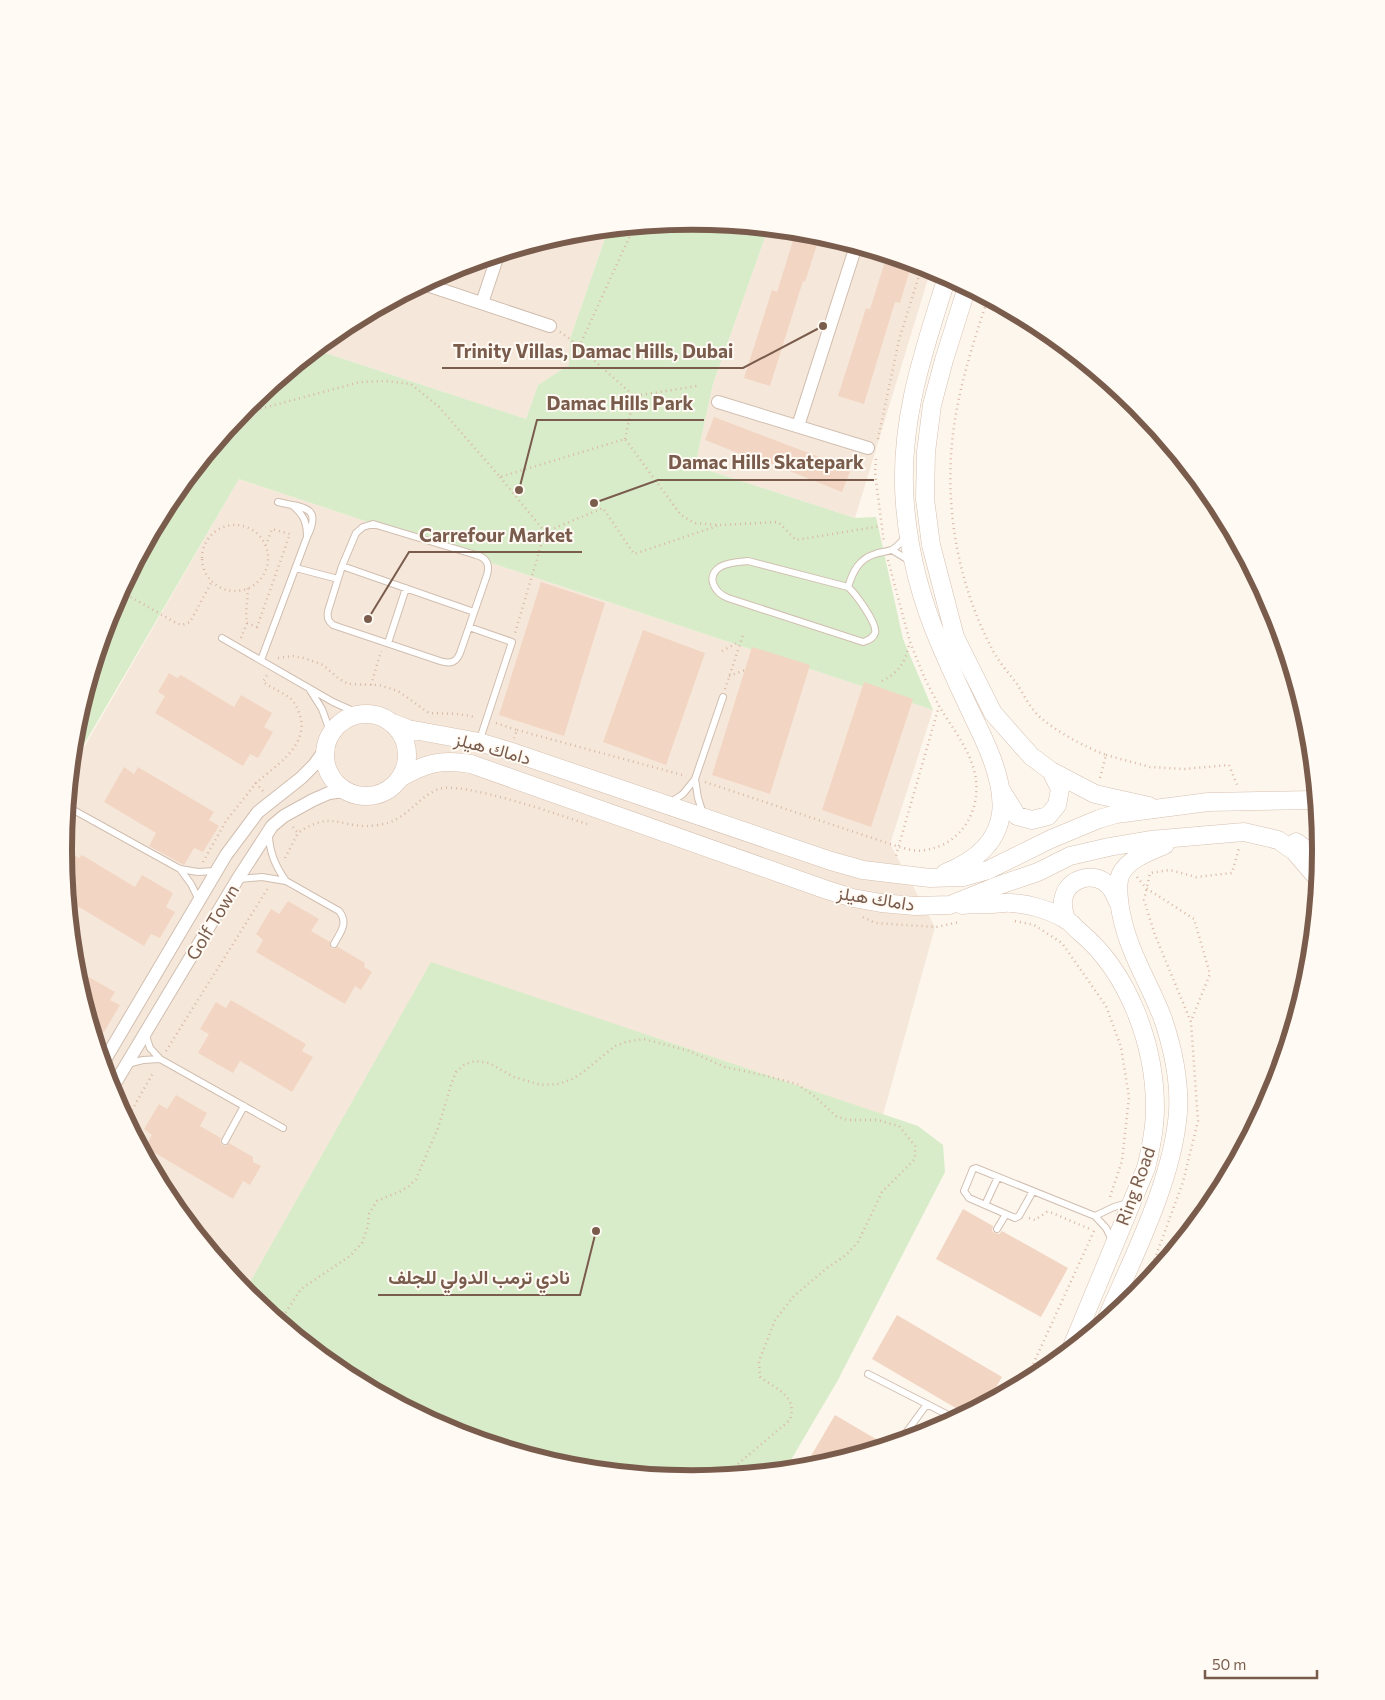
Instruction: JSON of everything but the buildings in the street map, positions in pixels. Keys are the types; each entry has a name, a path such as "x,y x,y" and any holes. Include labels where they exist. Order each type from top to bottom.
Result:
{"street":[{"path":"798,426 854,251"},
{"path":"482,303 496,262"},
{"path":"930,878 974,859 988,845 998,829 1002,803 997,769 940,643 923,599 908,533 905,505 904,457 909,409 920,363 945,284"},
{"path":"433,287 550,326"},
{"path":"964,293 932,405 926,452 925,489 931,545 955,637 993,714 1031,756 1050,771 1095,794 1160,809"},
{"path":"718,402 874,448"},
{"path":"360,714 371,714 390,722 401,734 406,748 406,764 400,778 385,792 375,795 365,796 345,791 329,773 325,762 328,742 343,721 360,714"},
{"name":"داماك هيلز","path":"390,722 408,729 479,742 510,751 831,861 863,870 930,878 963,877 988,870 1050,839 1116,814 1208,802 1310,800"},
{"name":"Golf Town","path":"108,1055 199,900 248,823 271,800 301,778 314,765 328,742"},
{"name":"داماك هيلز","path":"400,778 416,768 434,762 452,761 471,764 827,890 853,898 916,906 950,905 1038,872 1070,856 1125,844 1190,836 1251,833 1278,840 1294,851 1311,872"},
{"path":"1001,790 1017,816 1032,820 1048,816 1057,805 1060,790 1050,771"},
{"name":"Golf Town","path":"117,1080 237,880 269,831 284,816 300,807 328,793 345,791"},
{"path":"1261,802 1285,808 1311,810"},
{"path":"1251,833 1280,834 1290,838 1312,853"},
{"path":"1126,866 1144,853 1190,836"},
{"name":"Ring Road","path":"1112,1306 1152,1212 1165,1174 1174,1143 1178,1111 1177,1080 1172,1048 1162,1018 1131,950 1125,932 1117,891 1119,877 1126,866"},
{"path":"1066,920 1062,903 1064,895 1074,882 1082,878 1090,877 1106,883 1120,905"},
{"name":"Ring Road","path":"950,905 1010,902 1037,908 1066,920 1092,942 1111,966 1126,990 1139,1020 1147,1048 1154,1086 1153,1138 1146,1168 1133,1202 1114,1243 1076,1337"}],"lane":[{"path":"261,660 314,523 310,511 305,508 278,502"},
{"path":"373,524 483,557 489,568 458,658 453,662 447,663 328,622 328,611 342,566 356,533 363,526 373,524"},
{"path":"848,587 852,572 858,564 866,558 889,551 908,533"},
{"path":"889,551 904,556 914,564"},
{"path":"748,561 848,587 875,626 876,633 871,640 863,642 721,595 713,584 712,577 720,567 733,562 748,561"},
{"path":"342,566 474,612"},
{"path":"296,568 338,579"},
{"path":"386,643 406,588"},
{"path":"469,627 512,642 479,742"},
{"path":"222,638 333,702 360,714"},
{"path":"308,687 322,709 328,742"},
{"path":"667,805 683,794 696,779 723,697"},
{"path":"696,779 698,798 705,818"},
{"path":"74,810 180,869 198,872 217,871"},
{"path":"269,831 272,858 278,871 286,881"},
{"path":"180,869 191,884 199,900"},
{"path":"237,880 274,878 286,881 339,911 344,918 344,927 334,944"},
{"path":"145,1033 150,1048 160,1059 283,1128"},
{"path":"127,1064 143,1060 160,1059"},
{"path":"225,1141 244,1106"},
{"path":"1033,1192 1020,1214 1015,1218 969,1198 964,1191 973,1169 976,1168 1095,1216 1106,1228 1114,1243"},
{"path":"985,1204 998,1177"},
{"path":"1095,1216 1133,1202"},
{"path":"997,1229 1006,1214"},
{"path":"868,1374 948,1415"},
{"path":"907,1431 927,1404"}],"path":[{"path":"579,347 631,233"},
{"path":"271,800 256,782 293,750 298,742 302,724 291,699 263,682 277,658 293,656 323,665 348,684 379,685 398,691 428,712 458,714 487,719 517,730 696,779 898,847 915,851 925,850 944,844 962,830 973,811 977,788 974,768 939,706 910,642 889,551 881,526 875,473 874,448 899,340 920,273"},
{"path":"986,304 969,355 954,426 950,483 951,516 965,579 975,610 991,648 1040,717 1084,746 1106,755 1150,767 1184,769 1229,765 1243,802"},
{"path":"550,326 570,339 634,396"},
{"path":"256,410 360,382 386,381 410,384 439,407 545,532"},
{"path":"634,396 696,386"},
{"path":"634,396 625,439 681,515 694,523 720,525 778,522 796,540 881,526"},
{"path":"500,477 625,439"},
{"path":"545,532 603,508 634,554 720,525"},
{"path":"247,623 257,627 290,534 272,529 266,546 268,563 261,579 248,588 233,591 212,582 203,567 202,550 206,542 217,530 233,525 241,525 256,533 266,546"},
{"path":"512,642 545,532"},
{"path":"128,595 176,623 186,624 190,622 212,582"},
{"path":"237,646 247,623 248,588"},
{"path":"723,697 743,636"},
{"path":"722,651 740,641"},
{"path":"882,681 896,673 901,667 906,659 910,642"},
{"path":"371,686 386,643"},
{"path":"729,676 745,670"},
{"path":"891,872 939,706"},
{"path":"510,751 517,730"},
{"path":"1095,794 1106,755"},
{"path":"278,871 298,833 307,826 322,821 360,826 382,825 401,817 434,791 443,788 494,796 588,824"},
{"path":"284,816 298,833"},
{"path":"1126,866 1146,888 1194,919 1210,974 1191,1022 1155,935 1144,900 1146,888 1150,873 1170,870 1196,877 1232,873 1251,833"},
{"path":"131,1112 160,1059 274,878"},
{"path":"860,917 875,923 936,927 963,921"},
{"path":"1008,919 1034,925 1062,943 1106,1006 1121,1047 1129,1097 1122,1161"},
{"path":"284,1316 301,1289 350,1256 362,1243 368,1226 369,1214 377,1201 401,1192 416,1179 438,1128 456,1072 465,1064 475,1061 489,1063 514,1077 541,1085 559,1084 582,1073 615,1046 644,1039 689,1051 725,1067 797,1084 814,1096 836,1116 847,1120 888,1122 899,1126 915,1146 915,1159 882,1192 858,1242 846,1255 827,1268 794,1296 775,1320 759,1361 760,1377 786,1395 793,1411 790,1420 734,1469"},
{"path":"1020,1214 1035,1220 1050,1212 1094,1231 1031,1370"}],"shaded area":[{"path":"766,234 853,251 929,277 855,518 695,466 713,384"},
{"path":"606,236 570,339 569,365 538,385 526,419 323,352 348,334 383,313 455,277 532,251"},
{"path":"239,479 933,710 890,844 935,927 883,1115 431,963 249,1283 226,1259 201,1227 177,1194 156,1160 136,1124 105,1049 84,971 74,891 72,850 74,809 80,754"}],"green space":[{"path":"692,230 766,234 713,384 695,466 855,518 876,517 903,639 933,710 239,479 81,750 84,729 105,651 136,576 177,506 201,473 226,441 284,384 323,352 526,419 538,385 569,365 570,339 606,236 652,231"},
{"path":"431,962 918,1126 943,1145 945,1172 838,1380 790,1462 733,1469 652,1469 572,1458 532,1449 493,1437 455,1423 418,1406 348,1366 284,1316 249,1283"}],"place":[{"name":"Trinity Villas, Damac Hills, Dubai","path":"823,326"},
{"name":"Damac Hills Park","path":"519,490"},
{"name":"Damac Hills Skatepark","path":"594,503"},
{"name":"Carrefour Market","path":"368,619"},
{"name":"نادي ترمب الدولي للجلف","path":"596,1231"}]}
